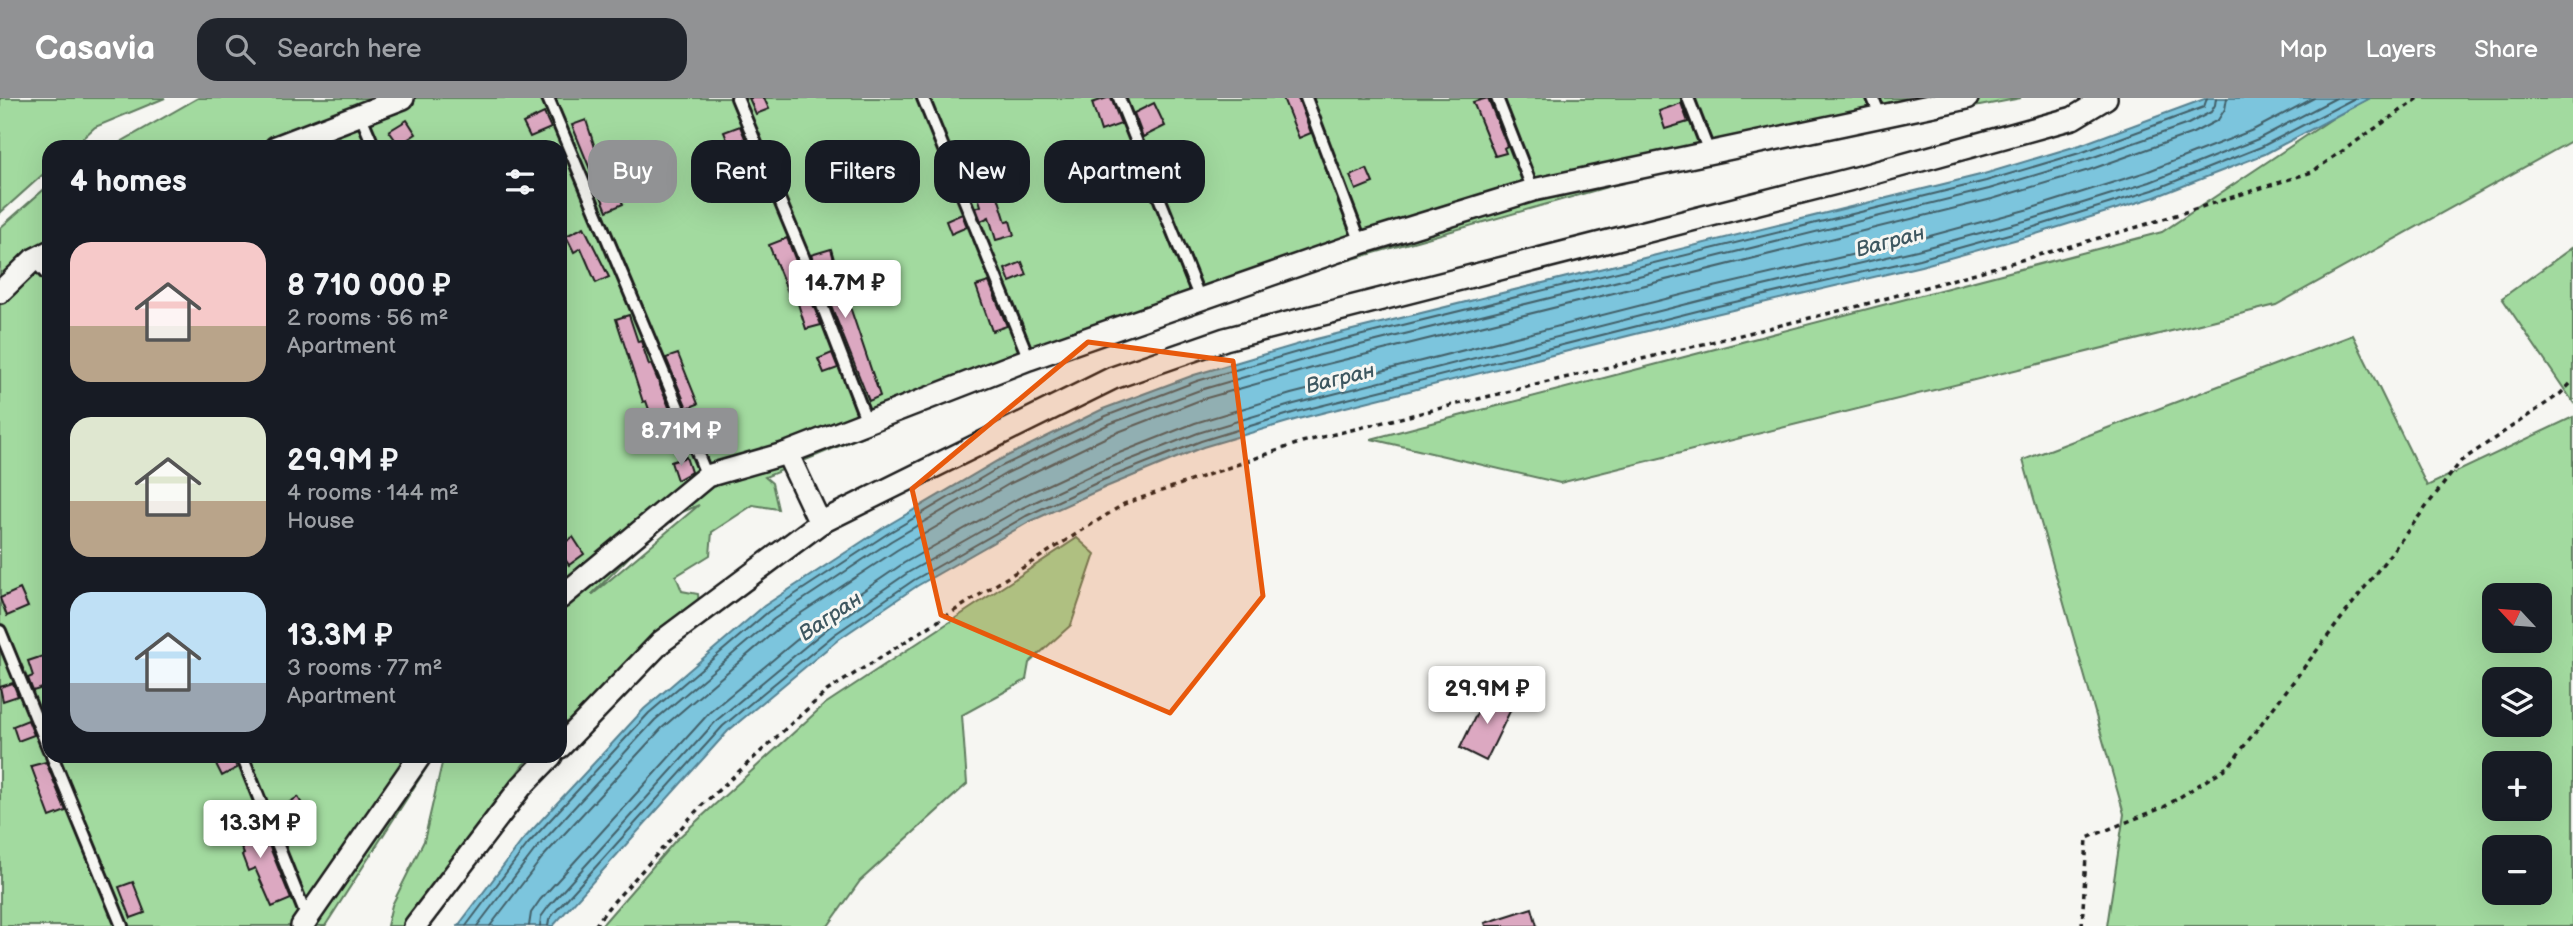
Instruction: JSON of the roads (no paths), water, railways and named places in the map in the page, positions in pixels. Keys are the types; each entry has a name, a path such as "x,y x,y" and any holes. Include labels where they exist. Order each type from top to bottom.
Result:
{"street":[{"path":"294,140 403,98"},
{"path":"567,590 707,476 787,453 1029,359 1361,243 1533,190 1709,152 1876,107 1968,98"},
{"path":"567,740 661,642 820,523 1113,378 1225,339 1856,178 2073,118 2106,98"},
{"path":"0,292 41,256"},
{"path":"787,453 820,523"},
{"path":"304,922 415,763"},
{"path":"415,926 521,788 544,763"}],"lane":[{"path":"548,98 566,140"},
{"path":"737,98 803,256 867,422"},
{"path":"923,98 1029,359"},
{"path":"1119,98 1200,299"},
{"path":"1307,98 1361,243"},
{"path":"1497,98 1533,190"},
{"path":"1688,98 1709,152"},
{"path":"360,114 371,140"},
{"path":"567,143 707,476"},
{"path":"0,631 42,733"},
{"path":"55,763 122,926"},
{"path":"245,763 304,922"}],"water":[{"name":"Вагран","path":"2207,98 2370,98 2265,154 2155,197 2036,234 1921,266 1707,316 1298,419 1203,447 1106,487 1029,522 917,586 839,639 728,731 553,926 458,926 522,841 644,709 764,606 883,528 997,461 1103,409 1194,375 1316,339 1984,174 2080,145"}]}
